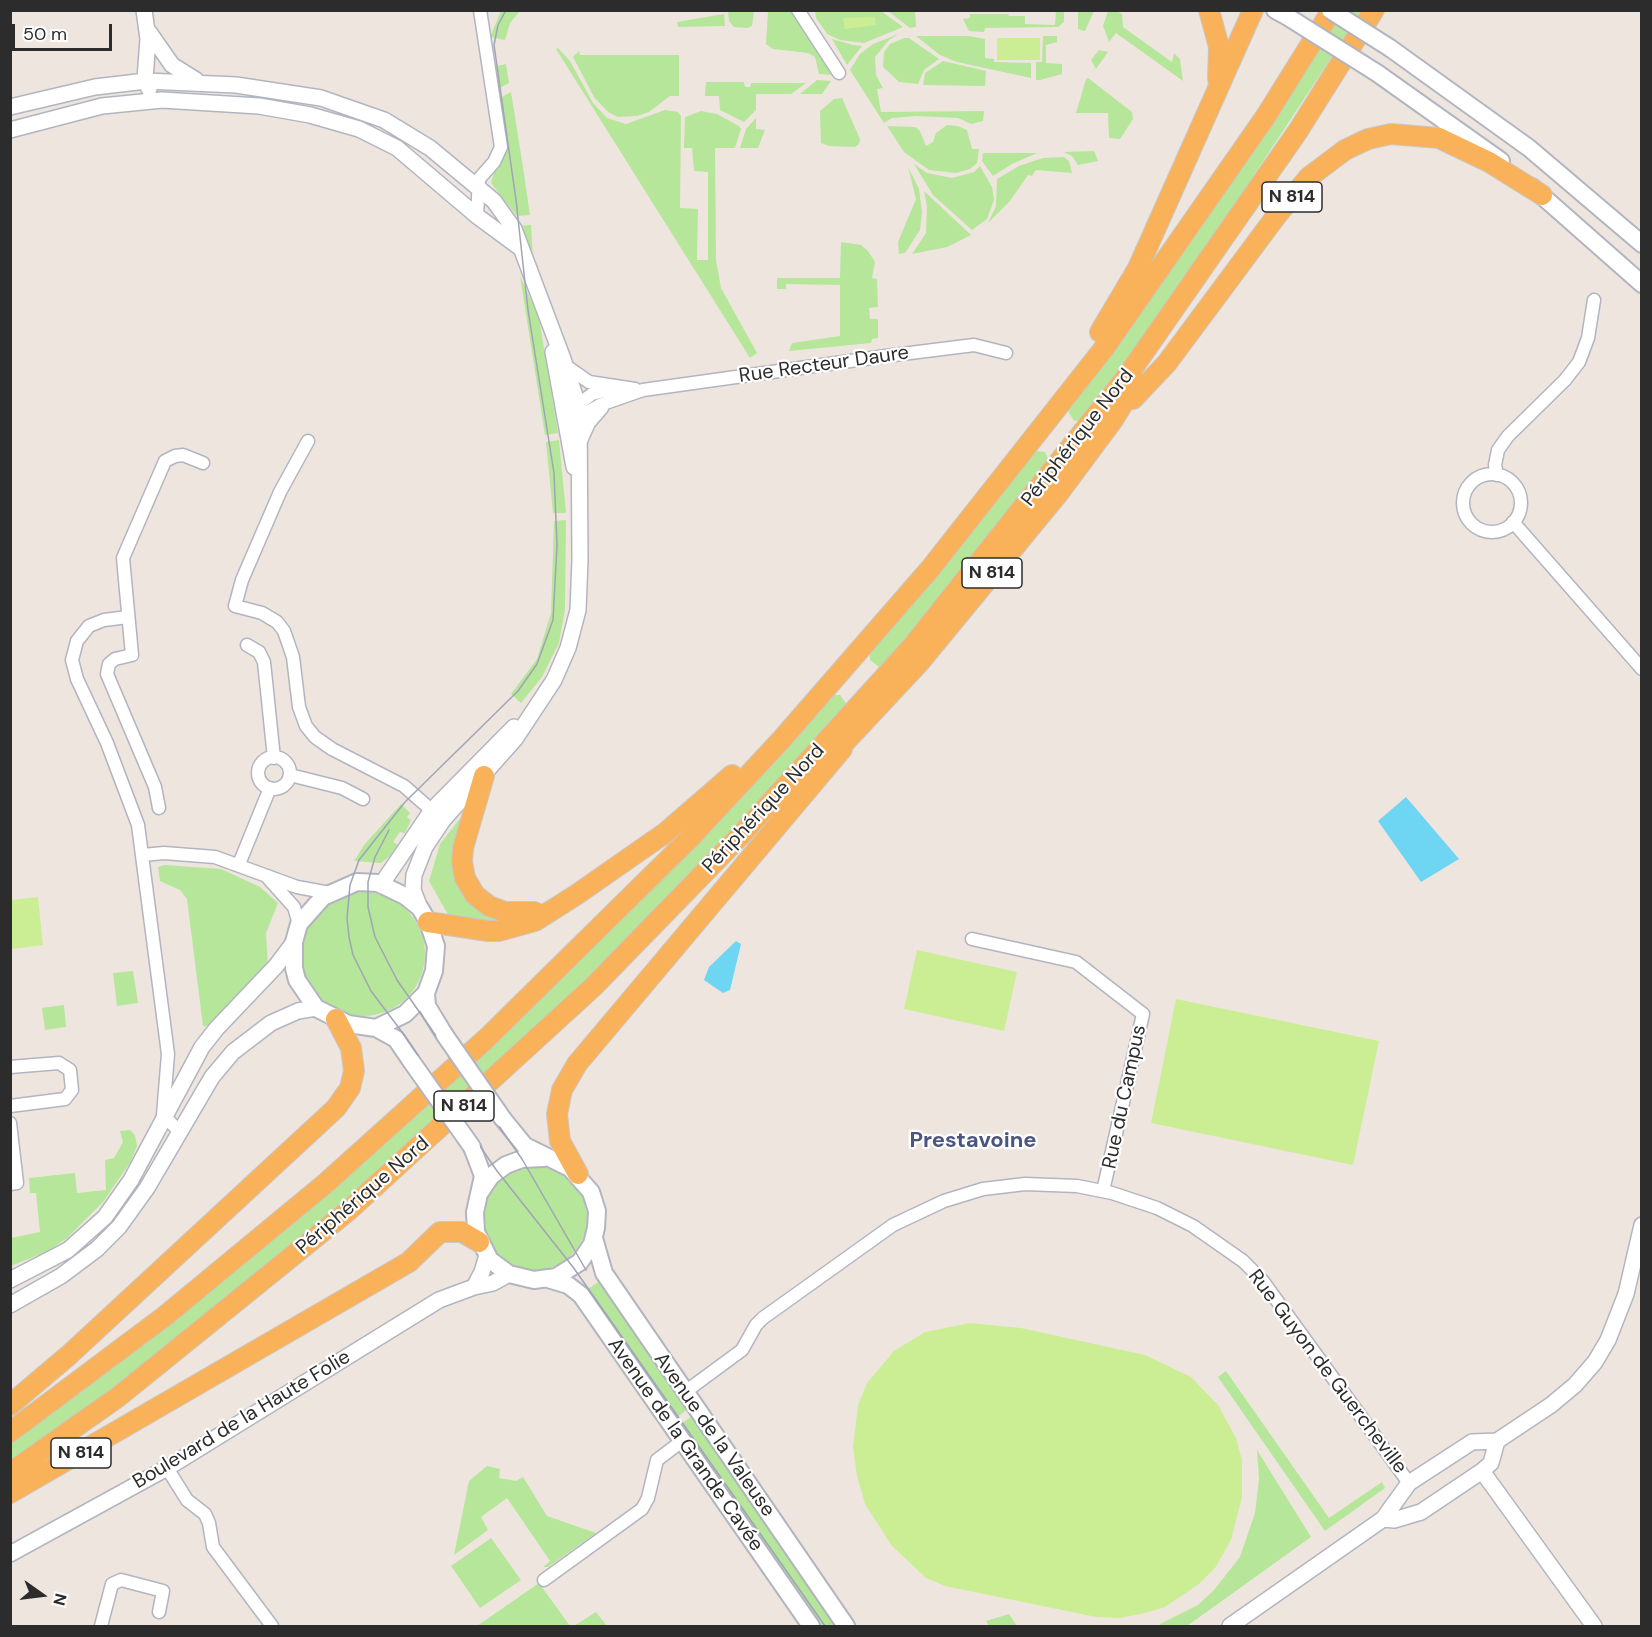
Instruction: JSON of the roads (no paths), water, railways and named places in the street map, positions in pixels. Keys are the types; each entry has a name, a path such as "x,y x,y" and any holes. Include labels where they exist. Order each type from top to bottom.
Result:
{"highway":[{"name":"N 814","path":"1209,10 1219,46 1216,93"},
{"name":"N 814","path":"1077,383 1082,358 1110,317 1138,268 1253,10"},
{"name":"Périphérique Nord","path":"10,1432 120,1351 237,1258 403,1115 572,957 690,838 765,757 930,569 1077,383 1156,275 1253,135 1331,10"},
{"name":"Périphérique Nord","path":"10,1473 118,1397 266,1280 430,1138 593,987 741,835 912,648 1128,375 1298,131 1374,10"},
{"name":"N 814","path":"1113,420 1167,363 1277,214 1309,177 1345,150 1368,139 1390,134 1414,134 1439,138 1489,162 1542,195"},
{"name":"N 814","path":"578,1174 560,1141 557,1114 562,1090 577,1064 866,721 941,636 1058,494 1113,420 1232,227"},
{"name":"N 814","path":"593,987 618,978 866,721"},
{"name":"N 814","path":"424,915 471,931 499,931 528,924 684,819 741,766 765,757"},
{"path":"484,776 463,848 462,862 465,878 481,900 496,909 516,913 534,912 543,916"},
{"path":"10,1405 69,1354 336,1108 350,1088 354,1071 350,1045 336,1019"},
{"name":"N 814","path":"10,1493 409,1262 440,1232 462,1232 483,1249"}],"main road":[{"path":"1331,10 1390,48 1529,148 1641,244"},
{"path":"1282,14 1377,73 1508,166 1641,284"},
{"path":"357,882 381,885 405,896 424,915 434,938 436,959 426,993 428,1006 444,1034 503,1119 525,1146 545,1158 563,1163 578,1174 588,1187 595,1203 597,1219 594,1238 580,1262 562,1274 548,1279 528,1280 509,1274 483,1249 474,1219 481,1191 482,1168 472,1147 396,1039 376,1028 348,1024 316,1008 297,980 294,968 294,942 299,924 309,911 330,893 357,882"},
{"path":"376,1028 405,1014 426,993"},
{"path":"481,1191 491,1176 506,1165 522,1159 545,1158"},
{"name":"Avenue de la Valeuse","path":"594,1238 604,1273 846,1626"},
{"name":"Avenue de la Grande Cavée","path":"548,1279 568,1285 581,1295 811,1626"}],"street":[{"path":"144,10 146,81 152,93 164,100"},
{"path":"477,216 479,198 477,185 482,175 494,162 501,147 480,10"},
{"path":"798,10 839,73"},
{"path":"146,27 162,54 172,65 189,77 208,83"},
{"path":"126,82 141,75 146,62"},
{"path":"164,100 174,92 176,82 172,65"},
{"path":"10,107 126,82 146,81 208,83 282,90 321,98 367,113 401,129 430,148 477,185 514,229 548,323 581,442 580,582 575,626 562,664 515,739 484,776 438,815 418,862 413,890 424,915"},
{"path":"10,130 102,106 164,100 259,106 310,115 359,129 410,157 477,216 519,247"},
{"path":"1497,475 1495,465 1498,450 1508,436 1565,380 1579,362 1588,338 1594,300"},
{"name":"Rue Recteur Daure","path":"560,364 589,382 642,390 974,345 1006,353"},
{"path":"560,364 573,412 579,490"},
{"name":"Rue Recteur Daure","path":"573,412 597,392 619,388"},
{"name":"Rue Recteur Daure","path":"573,412 586,413 642,390"},
{"name":"Rue Recteur Daure","path":"581,442 589,423 610,402"},
{"path":"308,441 280,492 242,580 235,606 262,613 284,631 292,648 301,715 306,726 322,743 404,786 438,815"},
{"path":"159,808 155,787 107,674 109,664 115,659 132,655 123,558 165,461 183,455 203,463"},
{"path":"1488,474 1497,475 1506,477 1518,490 1521,507 1514,522 1496,532 1486,531 1477,527 1465,512 1463,502 1471,484 1488,474"},
{"path":"1514,522 1641,669"},
{"path":"128,617 104,620 89,626 77,641 73,653 77,679 128,794 138,825 168,1054 164,1118"},
{"path":"247,645 259,652 264,662 274,758"},
{"path":"381,885 438,815 534,709"},
{"path":"274,758 284,761 290,775 285,784 270,788 262,783 259,774 265,761 274,758"},
{"path":"290,775 342,788 363,799"},
{"path":"239,864 270,788"},
{"path":"143,855 204,855 239,864 307,890 330,893"},
{"path":"265,875 294,907 299,924"},
{"name":"Rue du Campus","path":"972,939 1076,963 1143,1014 1103,1191"},
{"path":"10,1280 56,1259 96,1228 130,1180 202,1047 276,966 294,942"},
{"path":"10,1305 60,1276 108,1239 139,1200 212,1077 233,1052 271,1023 298,1011 316,1008"},
{"path":"10,1067 59,1063 70,1070 72,1090 64,1099 10,1106"},
{"path":"164,1118 180,1132"},
{"path":"10,1123 12,1162 17,1183 10,1184"},
{"name":"Rue Guyon de Guercheville","path":"685,1392 742,1350 756,1325 769,1313 893,1225 917,1213 963,1194 1002,1186 1058,1185 1103,1191 1135,1199 1193,1226 1243,1261 1262,1280 1404,1488"},
{"path":"1383,1519 1394,1520 1421,1512 1487,1467 1497,1442 1551,1405 1575,1385 1595,1362 1612,1330 1626,1294 1641,1225"},
{"path":"474,1287 482,1272 483,1249"},
{"name":"Boulevard de la Haute Folie","path":"10,1554 167,1468 439,1300 474,1287 493,1283 509,1274"},
{"path":"544,1580 642,1509 648,1498 657,1460 682,1441"},
{"path":"1472,1442 1487,1445 1487,1467 1594,1626"},
{"path":"1230,1626 1383,1519 1404,1488 1472,1442 1497,1442"},
{"path":"167,1468 187,1500 205,1514 213,1547 272,1626"},
{"path":"1404,1488 1404,1506 1410,1511 1421,1512"},
{"path":"101,1626 112,1584 121,1580 163,1591 159,1612"}],"water":[{"path":"1406,797 1459,859 1421,882 1378,821"},
{"path":"736,941 741,944 730,990 723,993 704,980 709,967"}],"tram line":[{"path":"506,10 498,25 494,45 516,200 528,310 554,473 557,545 553,620 537,664 518,691 405,802 359,860 350,885 347,918 349,937 353,955 371,991 402,1032 497,1171 573,1267 825,1626"},
{"path":"389,830 375,857 368,882 368,907 375,937 397,980 522,1159 586,1270"}],"district":[{"name":"Prestavoine","path":"973,1141"}]}
